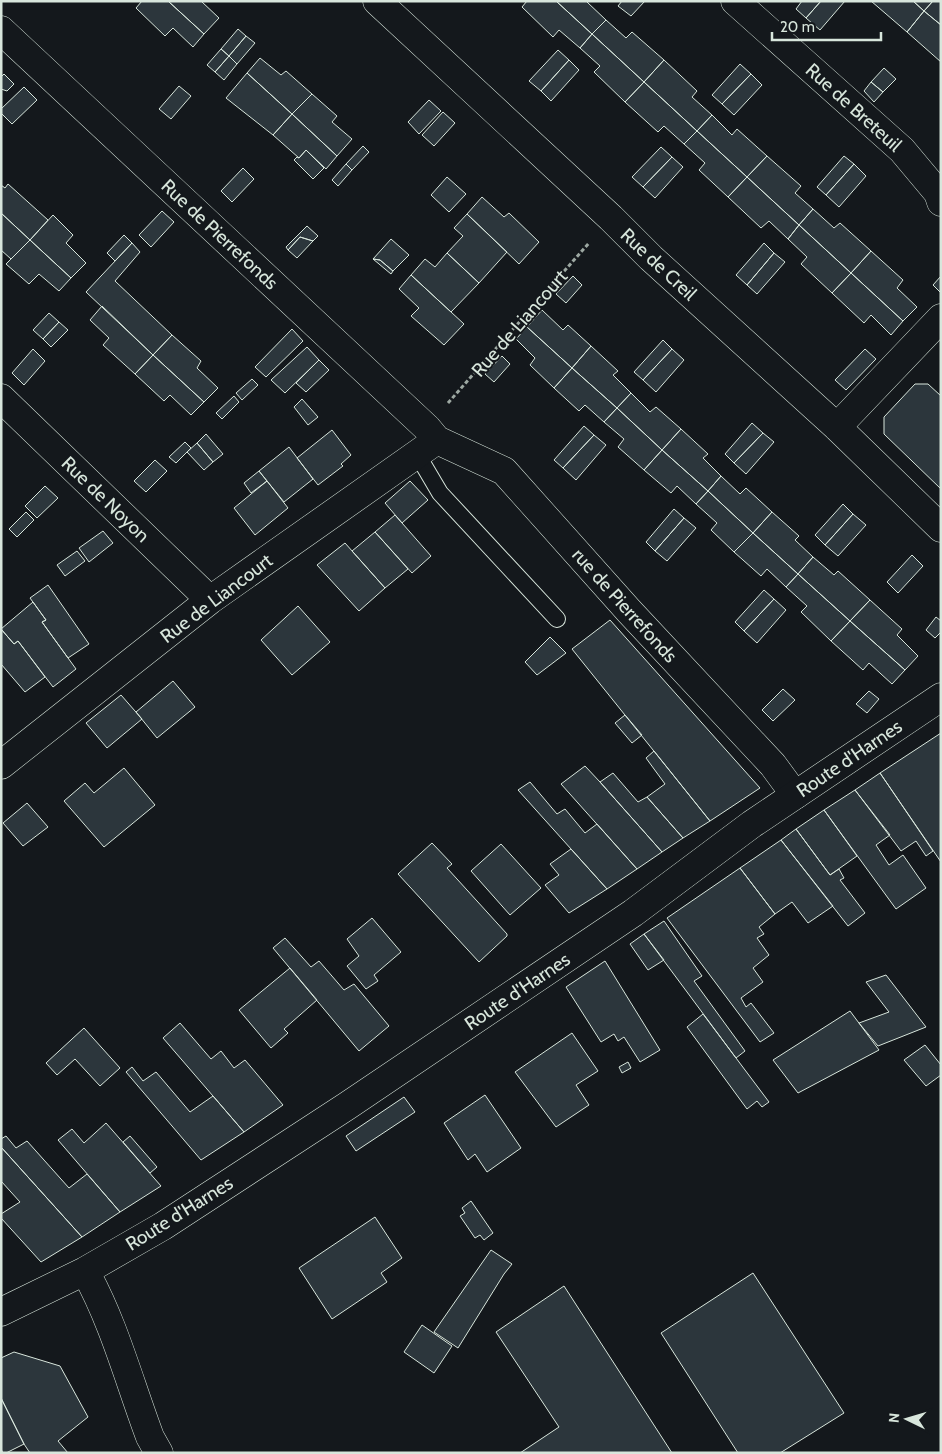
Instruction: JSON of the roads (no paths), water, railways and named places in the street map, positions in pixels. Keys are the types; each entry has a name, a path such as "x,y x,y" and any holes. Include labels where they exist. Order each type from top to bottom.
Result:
{"street":[{"name":"Rue de Breteuil","path":"735,1 902,150 938,193 941,202"},
{"name":"Rue de Creil","path":"386,4 651,258 837,427 941,528"},
{"name":"Rue de Pierrefonds","path":"1,30 427,441"},
{"path":"837,427 941,318"},
{"name":"Rue de Noyon","path":"1,398 210,600"},
{"name":"Rue de Liancourt","path":"1,765 210,600 427,441"},
{"name":"rue de Pierrefonds","path":"427,441 504,471 629,611 773,765 795,795"},
{"name":"Route d'Harnes","path":"1,1312 85,1271 163,1226 347,1106 633,913 699,862 941,697"},
{"path":"85,1271 104,1308 144,1421 159,1453"}],"lane":[{"path":"427,441 440,493 558,619"}]}
